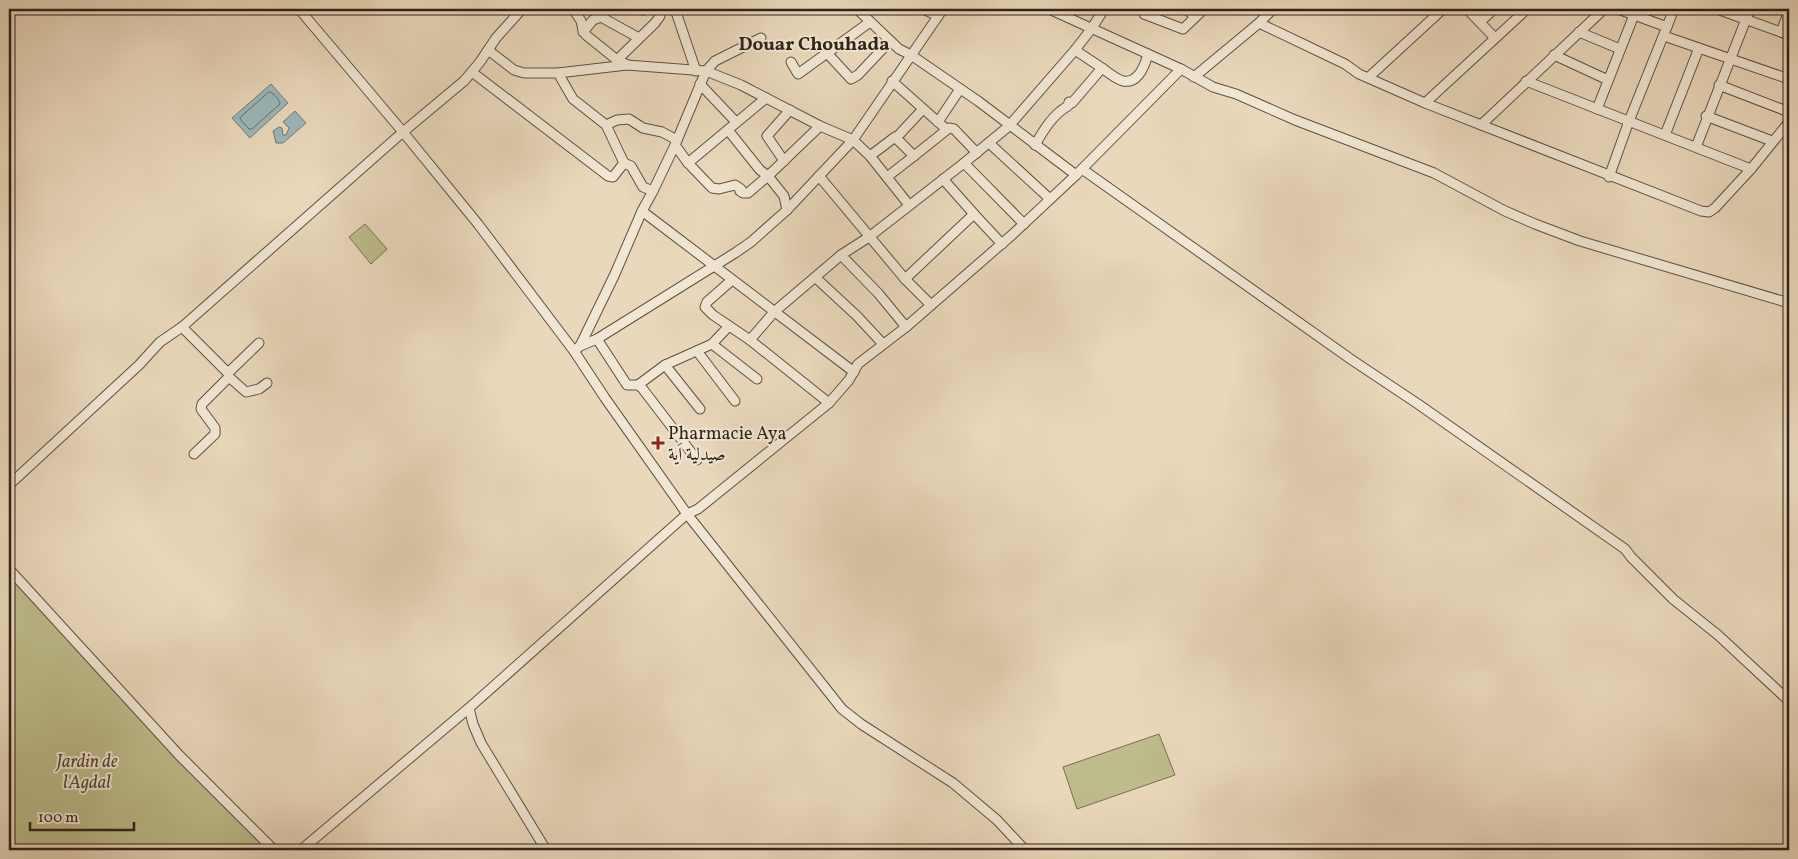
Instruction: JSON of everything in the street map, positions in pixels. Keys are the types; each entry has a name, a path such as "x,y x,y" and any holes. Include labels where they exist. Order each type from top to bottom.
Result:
{"street":[{"path":"299,9 403,132 577,349 605,398 687,514 845,713 953,783 997,820 1024,850"},
{"path":"9,485 139,365 160,342 182,327 403,132 464,81 496,38 522,9"},
{"path":"573,9 581,21 584,32 617,60 627,64"},
{"path":"617,60 658,19 660,9"},
{"path":"675,9 696,70"},
{"path":"577,349 597,339 742,248 787,210 853,140 940,12 923,9"},
{"path":"1049,9 1181,69 1213,87 1236,94 1295,120 1434,173 1505,211 1535,224 1580,241 1789,303"},
{"path":"750,340 774,312 841,255 944,179 1008,126 1075,50 1104,9"},
{"path":"1148,9 1144,14 1183,29 1204,9"},
{"path":"1186,9 1196,17"},
{"path":"1194,77 1273,9"},
{"path":"1369,77 1444,9"},
{"path":"1467,9 1495,38"},
{"path":"1480,22 1494,9"},
{"path":"1425,103 1527,9"},
{"path":"1481,125 1604,9"},
{"path":"1618,9 1634,15 1699,48 1789,79"},
{"path":"1610,177 1629,121 1674,9"},
{"path":"1716,9 1785,34 1789,11"},
{"path":"1696,147 1706,116 1750,9"},
{"path":"860,10 899,49 911,55 960,89 1008,126 1079,172 1418,404 1625,549 1673,599 1718,635 1789,701"},
{"path":"1597,109 1634,15"},
{"path":"584,32 593,20 601,17 639,38"},
{"path":"791,62 798,74 870,22"},
{"path":"1259,23 1425,103 1701,211 1709,212 1715,208 1751,169 1789,122"},
{"path":"1580,32 1620,49"},
{"path":"577,349 614,276 642,211 676,142 706,71 715,61 761,38"},
{"path":"827,53 851,79 858,75 890,41"},
{"path":"1665,135 1699,48"},
{"path":"488,50 519,72 531,74 558,73 627,64 706,71 741,85 820,126 853,140 870,156 909,205"},
{"path":"1075,50 1125,82 1140,74 1148,54"},
{"path":"1554,55 1608,80"},
{"path":"1035,145 1043,131 1060,111 1068,106 1069,102 1072,103 1102,68"},
{"path":"301,850 469,708 687,514 698,508 829,403 854,372 858,364 931,306 1024,224 1079,172 1181,69"},
{"path":"472,72 608,176 613,177 624,163"},
{"path":"558,73 573,99 606,125 624,163 631,166 644,186 653,191"},
{"path":"892,81 946,129"},
{"path":"1526,81 1751,169"},
{"path":"700,84 736,122"},
{"path":"1719,84 1789,112"},
{"path":"938,122 960,89"},
{"path":"688,163 766,98"},
{"path":"870,156 897,137 923,109"},
{"path":"784,161 767,136 790,110"},
{"path":"1706,116 1772,141"},
{"path":"606,125 618,120 629,119 643,128 662,132 676,142 688,163 709,186 715,190 735,185 742,189 740,190 743,193 748,193 768,176 820,126"},
{"path":"887,177 949,128 954,129 977,153"},
{"path":"728,130 784,196 787,210"},
{"path":"897,137 914,156"},
{"path":"988,143 1050,199"},
{"path":"964,163 1024,224"},
{"path":"819,176 904,279 931,306"},
{"path":"944,179 1002,244"},
{"path":"642,211 854,372"},
{"path":"904,279 974,214"},
{"path":"841,255 906,327"},
{"path":"816,278 884,344"},
{"path":"732,280 705,305 706,308 713,315 750,340 829,403"},
{"path":"597,339 627,385 638,385 664,365 712,344 729,326"},
{"path":"182,327 246,392 259,389 267,383"},
{"path":"194,454 215,434 215,428 201,409 202,404 259,343"},
{"path":"712,344 757,379"},
{"path":"697,351 735,401"},
{"path":"664,365 700,409"},
{"path":"638,385 697,460"},
{"path":"9,569 179,754 274,850"},
{"path":"469,708 481,743 546,850"}],"green space":[{"path":"365,224 387,249 371,264 349,237"},
{"name":"Jardin de l'Agdal","path":"9,570 267,850 9,850"},
{"path":"1159,734 1175,775 1077,809 1063,767"}],"water":[{"path":"271,84 288,103 250,138 232,118"},
{"path":"295,111 306,123 283,143 276,143 273,131 279,127 282,128 283,135 286,135 289,128 283,122"}],"place":[{"name":"Pharmacie Aya صيدلية اَية","path":"658,443"}],"district":[{"name":"Douar Chouhada","path":"814,43"}]}
